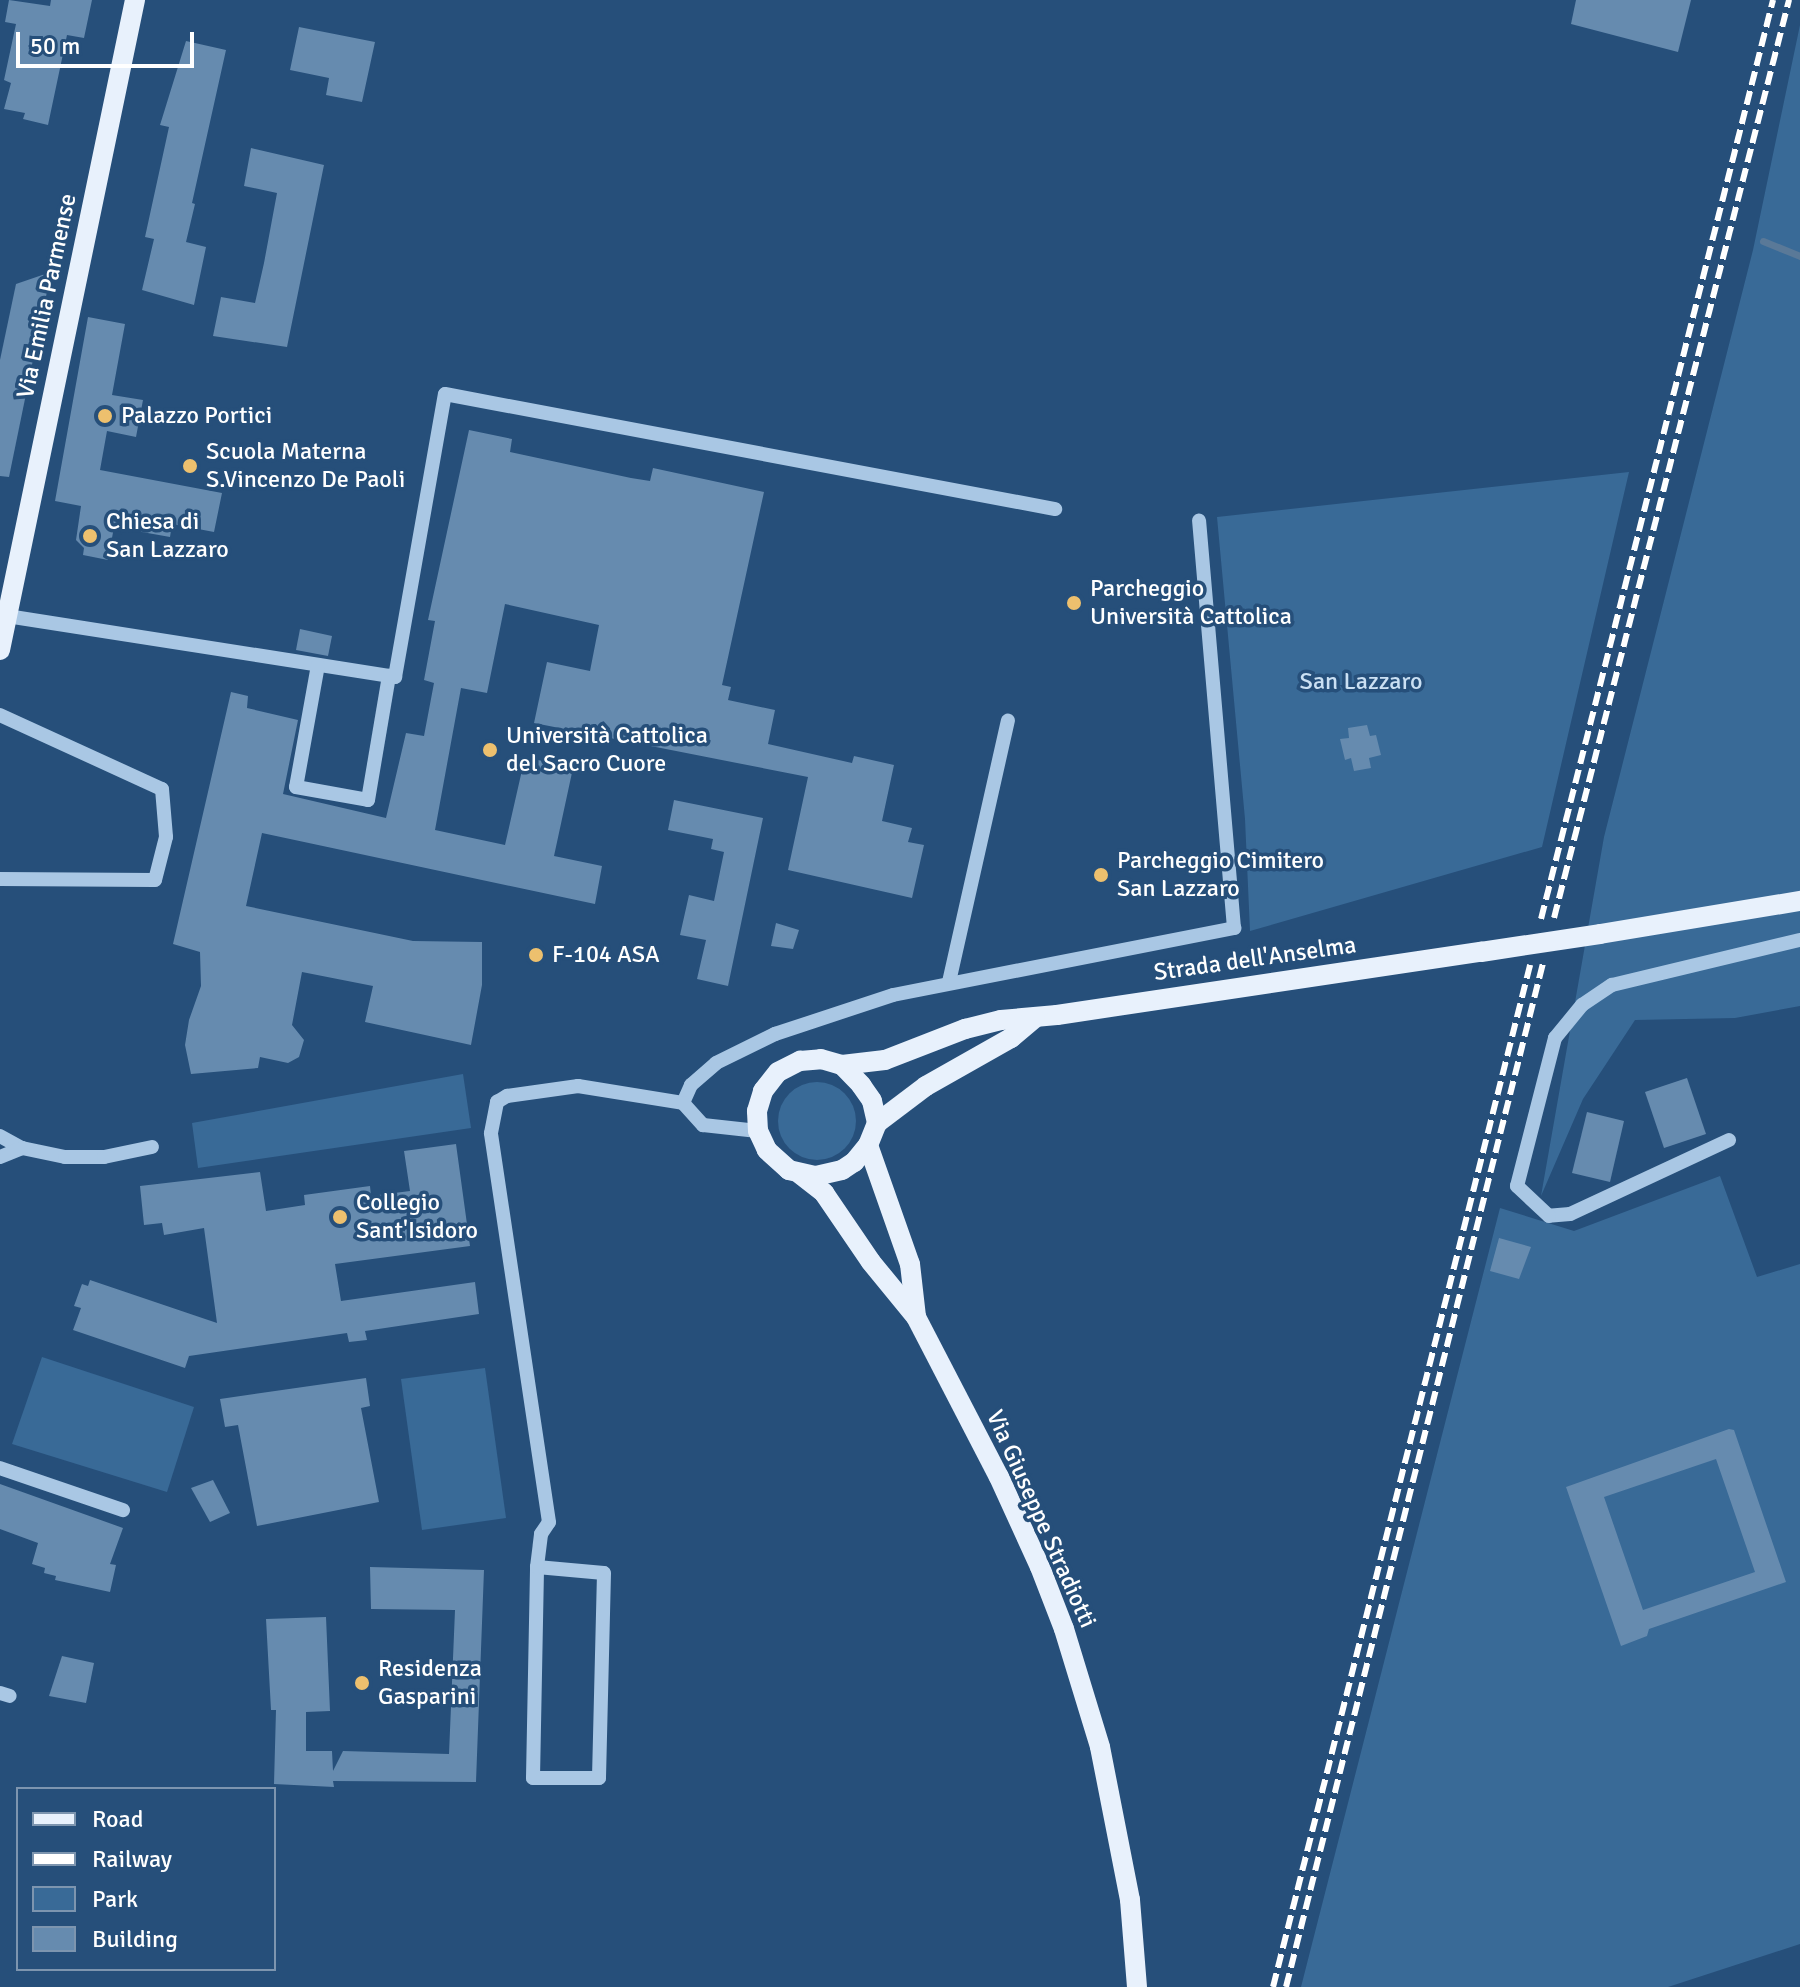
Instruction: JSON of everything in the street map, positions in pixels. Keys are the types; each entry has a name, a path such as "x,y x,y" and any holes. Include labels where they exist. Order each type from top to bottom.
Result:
{"main road":[{"name":"Via Emilia Parmense","path":"0,650 135,0"},
{"name":"Strada dell'Anselma","path":"842,1065 885,1060 965,1029 1001,1020 1035,1018 1481,952 1800,901"},
{"name":"Strada dell'Anselma","path":"877,1123 938,1078 1011,1038 1035,1018"},
{"path":"811,1059 842,1065 872,1101 877,1123 868,1145 842,1170 815,1176 800,1174 780,1165 767,1150 758,1131 757,1111 763,1091 778,1072 811,1059"},
{"name":"Via Giuseppe Stradiotti","path":"868,1145 910,1264 916,1317"},
{"name":"Via Giuseppe Stradiotti","path":"800,1174 831,1202 871,1262 916,1317 999,1477 1064,1629 1100,1747 1112,1800 1130,1900 1137,1987"}],"street":[{"path":"318,665 296,787 368,800 445,394 1055,509"},
{"path":"683,1103 691,1085 716,1063 775,1034 893,995 1234,928 1199,520"},
{"path":"7,616 392,676"},
{"path":"0,715 162,789 166,837 155,880 0,879"},
{"path":"949,982 1008,721"},
{"path":"1729,1140 1570,1214 1549,1216 1517,1186 1555,1038 1582,1005 1612,985 1800,940"},
{"path":"537,1567 604,1573 599,1778 533,1778 537,1567 541,1534 549,1522 507,1256 491,1122 497,1102 507,1096 578,1086 683,1103 703,1125 758,1131"},
{"path":"0,1136 22,1148 65,1157 104,1157 152,1147"},
{"path":"0,1157 22,1148"},
{"path":"0,1468 123,1510"}],"green space":[{"path":"1800,25 1800,1006 1735,1018 1635,1020 1583,1099 1541,1196 1604,837 1753,250"},
{"name":"San Lazzaro","path":"1629,472 1542,847 1250,931 1245,819 1217,517"},
{"path":"463,1074 471,1128 198,1168 192,1123"},
{"path":"817,1082 832,1085 845,1093 853,1106 856,1121 853,1136 845,1149 832,1157 817,1160 802,1157 789,1149 781,1136 778,1121 781,1106 789,1093 802,1085"},
{"path":"1720,1176 1757,1277 1800,1264 1800,1944 1668,1987 1301,1987 1500,1208 1574,1231"},
{"path":"42,1357 194,1407 167,1492 12,1444"},
{"path":"485,1368 506,1518 422,1530 401,1379"}],"building":[{"path":"9,0 50,6 51,0 92,0 84,38 67,35 48,125 23,119 25,113 4,109 11,83 4,80 16,24 5,22"},
{"path":"1576,0 1691,0 1678,52 1571,24"},
{"path":"299,27 375,42 362,102 326,95 329,78 290,70"},
{"path":"186,41 226,50 186,242 206,247 194,305 142,290 154,239 145,237 169,127 160,125"},
{"path":"251,148 324,165 287,347 213,336 221,297 255,303 264,263 277,193 244,186"},
{"path":"51,272 9,477 0,476 0,360 16,284"},
{"name":"Palazzo Portici","path":"88,317 125,324 112,395 143,400 136,437 107,431 100,470 222,493 214,532 172,524 170,537 114,527 108,560 83,555 84,548 76,540 81,506 55,501"},
{"path":"469,430 512,439 510,452 631,478 650,481 653,468 764,492 722,685 731,687 728,700 775,710 768,744 852,763 854,756 894,765 882,821 912,828 908,842 924,845 912,898 788,870 808,777 534,723 547,662 590,671 599,625 505,604 487,693 461,688 435,830 505,845 525,757 573,768 554,856 602,866 595,904 262,833 246,906 413,941 482,942 482,985 471,1045 365,1022 373,986 302,972 292,1025 304,1040 299,1057 288,1063 260,1057 258,1068 191,1074 185,1045 189,1020 201,986 200,952 173,944 231,692 248,696 247,708 298,720 283,794 386,818 406,733 424,736 434,683 424,680 435,621 428,620"},
{"path":"300,629 332,636 328,656 296,650"},
{"path":"1367,725 1370,736 1376,735 1381,755 1369,758 1371,768 1354,771 1351,758 1345,760 1340,739 1349,738 1348,728"},
{"path":"674,800 763,818 728,986 697,979 706,940 680,935 689,895 714,901 724,852 711,849 713,839 668,830"},
{"path":"776,923 799,930 793,949 771,946"},
{"path":"1687,1078 1706,1134 1664,1148 1645,1092"},
{"path":"1587,1112 1624,1121 1610,1182 1572,1173"},
{"path":"456,1144 470,1246 335,1264 341,1301 475,1282 479,1314 365,1331 367,1340 349,1342 347,1333 189,1356 185,1368 73,1330 81,1308 74,1306 82,1284 88,1286 90,1280 217,1323 204,1228 164,1235 162,1223 144,1225 140,1186 260,1172 266,1211 305,1205 304,1195 370,1186 371,1196 410,1191 404,1151"},
{"path":"1499,1238 1531,1247 1519,1279 1490,1271"},
{"path":"366,1378 370,1406 361,1408 379,1502 257,1526 238,1425 225,1427 220,1399"},
{"path":"1729,1429 1734,1430 1786,1582 1649,1629 1647,1636 1621,1646 1566,1487","holes":["1716,1459 1755,1572 1643,1610 1604,1497"]},
{"path":"213,1480 230,1513 210,1522 191,1488"},
{"path":"0,1484 123,1528 110,1564 116,1565 110,1592 55,1580 56,1576 44,1573 45,1568 32,1564 38,1543 0,1529"},
{"path":"370,1567 484,1570 476,1782 333,1781 334,1787 274,1784 276,1710 271,1710 266,1619 326,1617 330,1711 306,1712 306,1751 332,1751 333,1771 343,1751 449,1754 455,1610 371,1609"},
{"path":"62,1656 94,1663 86,1703 49,1696"}],"waterway":[{"path":"1763,241 1800,256"}],"railway":[{"path":"1541,919 1773,0"},
{"path":"1554,918 1789,0"},
{"path":"1286,1987 1543,963"},
{"path":"1273,1987 1530,965"}],"place":[{"name":"Palazzo Portici","path":"105,416"},
{"name":"Scuola Materna S.Vincenzo De Paoli","path":"190,466"},
{"name":"Chiesa di San Lazzaro","path":"90,536"},
{"name":"Parcheggio Università Cattolica","path":"1074,603"},
{"name":"Università Cattolica del Sacro Cuore","path":"490,750"},
{"name":"Parcheggio Cimitero San Lazzaro","path":"1101,875"},
{"name":"F-104 ASA","path":"536,955"},
{"name":"Collegio Sant'Isidoro","path":"340,1217"},
{"name":"Residenza Gasparini","path":"362,1683"}]}
